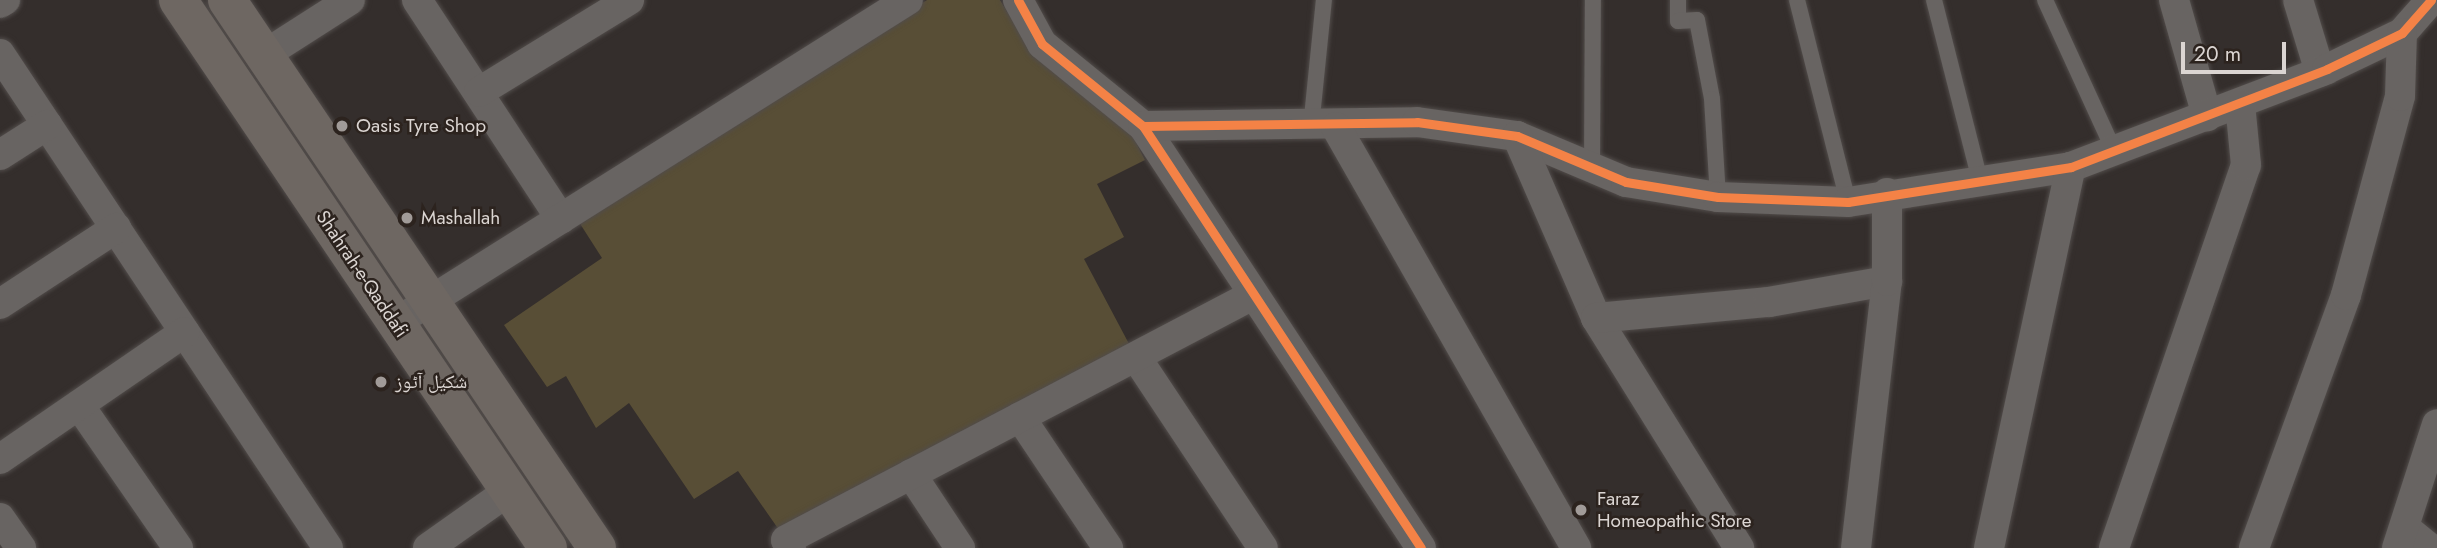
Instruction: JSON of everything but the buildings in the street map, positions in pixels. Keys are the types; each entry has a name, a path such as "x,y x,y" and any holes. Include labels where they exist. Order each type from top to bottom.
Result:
{"main road":[{"name":"Shahrah-e-Qaddafi","path":"178,0 548,548"},
{"path":"227,0 597,548"}],"street":[{"path":"0,3 5,0"},
{"path":"264,55 350,0"},
{"path":"417,0 561,219"},
{"path":"479,92 629,0"},
{"path":"395,323 908,0"},
{"path":"1018,0 1042,44 1143,126 1251,296 1421,548"},
{"path":"2174,0 2207,116"},
{"path":"2298,0 2320,72"},
{"path":"1143,126 1324,127 1417,122 1517,135 1626,182 1718,197 1849,202 1887,193 1981,184 2071,167 2320,72 2402,33 2431,0"},
{"path":"2254,548 2346,295 2400,96 2402,33"},
{"path":"0,54 328,548"},
{"path":"2114,548 2246,165 2240,104"},
{"path":"0,155 47,125"},
{"path":"1324,127 1576,548"},
{"path":"1517,135 1596,318 1739,548"},
{"path":"1989,548 2071,167"},
{"path":"1856,548 1887,281 1887,193"},
{"path":"0,303 116,228"},
{"path":"1596,318 1769,302 1887,281"},
{"path":"791,548 786,540 1251,296"},
{"path":"0,459 185,332"},
{"path":"1136,356 1263,548"},
{"path":"79,405 178,548"},
{"path":"1020,417 1108,548"},
{"path":"2430,548 2401,538 2431,458 2437,424"},
{"path":"911,474 960,548"},
{"path":"428,548 510,490"},
{"path":"0,518 21,548"}],"lane":[{"path":"1324,0 1324,127"},
{"path":"1592,168 1593,0"},
{"path":"1678,0 1678,21 1697,20 1713,99 1718,197"},
{"path":"1797,0 1849,202"},
{"path":"1934,0 1981,184"},
{"path":"2045,0 2114,151"}],"shaded area":[{"path":"927,0 1000,0 1030,50 1132,135 1145,160 1097,184 1124,237 1084,259 1136,357 786,540 738,471 694,499 629,403 596,428 566,376 547,387 504,325 602,258 577,219"}],"cycle path":[{"path":"1018,0 1042,44 1143,126 1421,548"},
{"path":"1143,126 1417,122 1517,136 1626,182 1718,197 1848,202 2071,167 2327,69 2402,33 2431,0"}],"place":[{"name":"Oasis Tyre Shop","path":"342,126"},
{"name":"Mashallah","path":"407,218"},
{"name":"شکیل آٹوز","path":"381,382"},
{"name":"Faraz Homeopathic Store","path":"1581,510"}]}
